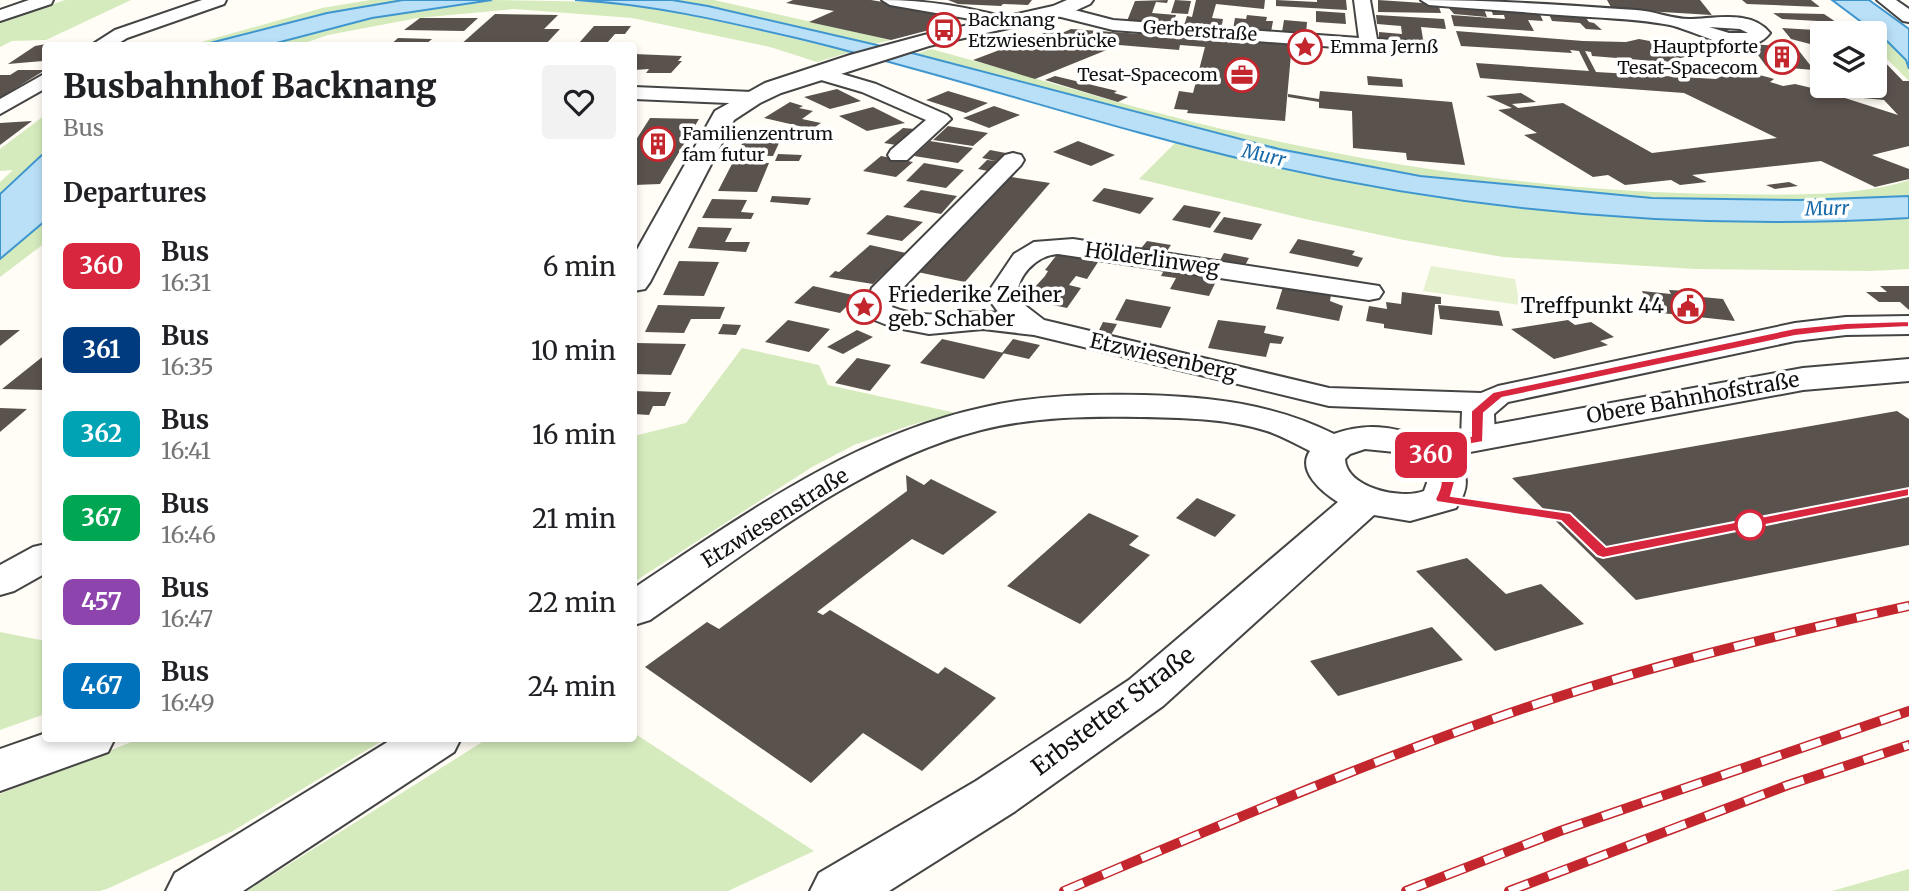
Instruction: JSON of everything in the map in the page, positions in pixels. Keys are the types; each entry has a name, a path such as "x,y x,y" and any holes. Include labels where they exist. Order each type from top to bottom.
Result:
{"street":[{"path":"0,16 45,0"},
{"path":"106,42 121,34 218,0"},
{"path":"890,0 978,15 1006,23"},
{"path":"637,276 724,116 752,98 826,71 924,41 1059,11 1083,0"},
{"path":"1362,0 1369,44"},
{"path":"1429,0 1650,16 1697,26 1699,22 1713,20 1744,24 1731,5"},
{"path":"1885,0 1909,17"},
{"name":"Gerberstraße","path":"1059,11 1113,25 1426,48"},
{"path":"826,71 940,120 899,155"},
{"path":"0,108 42,82"},
{"path":"637,93 752,98"},
{"name":"Etzwiesenberg","path":"1013,160 882,294 877,306 883,315 929,325 983,320 1034,326 1329,397 1489,403"},
{"name":"Hölderlinweg","path":"1034,326 1005,303 1002,293 1026,257 1034,251 1050,247 1073,247 1369,292"},
{"path":"1421,449 1478,439 1478,411 1498,395 1795,332 1846,326 1909,325"},
{"name":"Obere Bahnhofstraße","path":"1478,439 1570,419 1802,379 1909,370"},
{"name":"Etzwiesenstraße","path":"637,607 828,481 891,450 964,423 1079,405 1194,409 1276,422 1332,447"},
{"path":"1362,437 1402,441 1421,449 1432,455 1446,471 1449,478 1448,489 1442,499 1409,508 1387,507 1352,495 1332,480 1325,462 1332,447 1344,440 1362,437"},
{"name":"Erbstetter Straße","path":"839,891 1020,781 1146,693 1365,501"},
{"path":"0,582 42,558"},
{"path":"0,770 79,742"},
{"path":"195,891 430,742"}],"green space":[{"path":"65,0 131,0 46,40 12,41 0,47 0,22"},
{"path":"370,0 403,0 327,13 214,42 201,42 322,8"},
{"path":"492,0 611,2 684,13 851,52 817,62 770,47 632,18 514,9 418,18 328,35 308,42 284,42 372,18"},
{"path":"672,0 714,0 891,40 875,44"},
{"path":"1887,42 1906,60 1909,81 1887,59"},
{"path":"931,49 1222,129 1410,166 1538,183 1666,192 1821,194 1867,190 1909,180 1909,196 1800,200 1652,198 1420,176 1279,149 916,54"},
{"path":"42,117 42,155 0,194 0,182 13,170 0,171 0,149"},
{"path":"1176,142 1357,182 1540,209 1724,221 1909,218 1909,269 1695,269 1503,257 1404,240 1139,179"},
{"path":"42,224 42,245 0,277 0,259"},
{"path":"1431,266 1515,279 1520,305 1423,291"},
{"path":"742,348 819,365 828,385 956,413 854,445 812,467 637,580 637,435 686,423"},
{"path":"0,632 42,640 42,715 0,730"},
{"path":"637,735 814,851 728,891 247,891 482,742 637,742"},
{"path":"131,742 380,742 233,831 100,891 0,891 0,794"},
{"path":"1909,869 1909,891 1832,891"}],"water":[{"path":"403,0 492,0 372,18 280,42 214,42 327,13"},
{"name":"Murr","path":"575,0 672,0 708,6 916,54 1279,149 1420,176 1652,198 1800,200 1909,196 1909,218 1745,222 1663,219 1582,214 1419,194 1338,180 1200,149 912,68 769,32 659,9"},
{"path":"1832,0 1869,0 1909,29 1909,69 1906,60 1887,41 1887,21 1860,21"},
{"path":"42,155 42,224 0,259 0,194"}],"building":[{"path":"793,0 871,0 961,15 937,28 891,40 809,22 834,11 786,3"},
{"path":"948,0 1032,0 1028,5 1001,6 958,4"},
{"path":"1168,0 1167,3 1156,2 1152,13 1176,15 1173,24 1127,21 1135,1"},
{"path":"1175,0 1191,1 1188,14 1171,13"},
{"path":"1196,0 1265,0 1264,9 1216,4 1212,18 1223,19 1221,29 1184,26 1187,16 1192,17"},
{"path":"1276,0 1346,0 1347,10 1276,6"},
{"path":"1378,0 1438,4 1441,13 1378,12"},
{"path":"1607,0 1700,0 1712,15 1612,9"},
{"path":"1742,0 1811,0 1820,7 1747,4"},
{"path":"1447,6 1484,9 1487,17 1454,14"},
{"path":"1491,9 1539,12 1543,21 1528,20 1534,31 1454,26 1451,15 1505,19 1504,15 1493,15"},
{"path":"1316,11 1345,13 1346,24 1316,22"},
{"path":"1548,12 1583,14 1589,22 1602,30 1586,29 1580,23 1552,21"},
{"path":"1773,13 1824,14 1834,21 1818,21 1782,19"},
{"path":"495,14 558,15 544,29 560,29 548,42 464,42"},
{"path":"1247,15 1267,17 1266,21 1273,21 1271,32 1233,29 1235,18 1246,19"},
{"path":"1376,15 1444,19 1446,29 1421,27 1424,45 1379,41 1379,32 1402,34 1401,26 1377,24"},
{"path":"420,18 478,18 464,31 404,30"},
{"path":"1284,20 1307,22 1306,34 1282,32"},
{"path":"594,26 631,26 625,34 615,34 608,42 580,42"},
{"path":"1782,28 1810,30 1810,44 1791,39"},
{"path":"1071,29 1292,45 1320,49 1320,57 1291,54 1285,121 1187,113 1188,110 1174,109 1179,91 1193,93 1205,47 1180,45 1179,50 1119,45 1035,79 973,60 1052,30 1062,33"},
{"path":"1456,31 1583,41 1626,42 1639,39 1671,45 1674,49 1692,55 1666,62 1592,56 1591,52 1585,51 1596,72 1716,79 1736,69 1774,79 1770,82 1783,86 1795,84 1810,88 1810,98 1845,98 1898,115 1884,100 1863,98 1887,98 1887,64 1903,81 1909,81 1909,146 1872,155 1909,169 1909,179 1875,187 1821,161 1692,175 1707,182 1680,185 1671,180 1625,185 1608,175 1593,177 1524,135 1537,133 1498,110 1512,108 1486,96 1521,93 1536,102 1512,104 1518,108 1563,103 1652,153 1777,138 1684,93 1480,78 1476,63 1589,71 1579,51 1570,50 1572,53 1461,46"},
{"path":"398,38 432,39 429,42 394,42"},
{"name":"Hauptpforte Tesat-Spacecom","path":"1750,44 1796,47 1810,65 1810,70 1766,66"},
{"path":"42,45 42,61 8,64 35,46"},
{"path":"637,54 682,56 678,61 682,61 671,73 646,73 649,69 637,70"},
{"path":"18,70 42,70 0,98 0,75 10,75"},
{"path":"1055,76 1117,91 1114,93 1128,97 1118,102 1045,80"},
{"path":"1367,76 1402,79 1403,87 1368,85"},
{"path":"837,89 861,101 830,109 804,97"},
{"path":"948,91 988,103 966,113 926,100"},
{"path":"1320,91 1452,102 1465,165 1407,160 1406,153 1353,148 1352,111 1319,108 1319,102 1288,97 1288,94 1319,99"},
{"path":"790,102 803,106 799,108 813,111 802,119 821,123 812,129 764,118"},
{"path":"994,106 1020,115 989,128 963,118"},
{"path":"873,107 905,123 867,131 839,116"},
{"name":"Familienzentrum fam futur","path":"650,118 699,119 660,184 637,185 637,138"},
{"path":"32,121 0,145 0,123"},
{"path":"948,126 988,133 973,146 933,140"},
{"path":"903,128 915,129 896,145 884,143"},
{"path":"750,129 785,130 773,156 736,155"},
{"path":"930,141 973,148 958,163 914,156"},
{"path":"1078,141 1115,155 1091,166 1053,152"},
{"path":"990,150 1011,154 993,172 978,169 987,160 996,161 982,158"},
{"path":"778,154 802,155 799,161 775,161"},
{"path":"881,156 913,162 896,177 863,171"},
{"path":"733,162 769,163 757,192 718,191"},
{"path":"924,163 964,170 946,188 906,181"},
{"path":"999,175 1050,183 965,282 908,270"},
{"path":"1789,182 1798,186 1775,189 1766,185"},
{"path":"1104,188 1154,198 1140,214 1092,201"},
{"path":"921,190 957,196 941,214 903,207"},
{"path":"772,196 811,198 808,205 770,202"},
{"path":"712,199 747,200 741,212 754,213 751,219 702,218"},
{"path":"1184,205 1221,212 1210,228 1172,220"},
{"path":"887,215 923,222 902,241 866,234"},
{"path":"1224,217 1262,224 1252,240 1213,232"},
{"path":"698,227 732,228 725,242 750,242 746,252 688,248"},
{"path":"1298,239 1355,251 1352,255 1363,258 1358,267 1289,253"},
{"path":"1147,241 1171,245 1163,257 1138,252"},
{"path":"870,245 906,253 873,284 829,277 835,271 839,272"},
{"path":"1059,252 1100,259 1087,279 1076,276 1069,285 1081,288 1067,308 1024,299 1045,276 1048,271 1045,270"},
{"path":"1224,253 1249,258 1243,269 1218,264"},
{"path":"679,261 719,262 704,296 663,295"},
{"path":"1166,266 1219,275 1209,296 1170,289 1176,278 1161,276"},
{"path":"813,286 857,296 840,313 794,303"},
{"path":"1880,286 1909,286 1909,310 1900,302 1879,302 1866,292 1887,292"},
{"path":"1283,287 1331,295 1330,301 1343,306 1339,321 1276,309"},
{"name":"Treffpunkt 44","path":"1669,290 1688,291 1691,296 1723,299 1735,321 1652,312 1642,291 1671,294"},
{"path":"1402,292 1441,297 1441,304 1435,304 1432,335 1384,328 1384,324 1366,321 1369,306 1387,309 1386,302 1401,304"},
{"path":"1126,299 1171,307 1161,328 1115,320"},
{"path":"658,305 725,307 720,319 691,319 684,333 645,332"},
{"path":"1438,305 1499,311 1503,326 1440,319"},
{"path":"788,320 830,329 809,352 765,342"},
{"path":"1218,320 1266,326 1264,333 1284,337 1281,344 1270,343 1266,357 1208,348"},
{"path":"1568,320 1575,325 1591,322 1614,337 1600,341 1608,345 1554,359 1511,329"},
{"path":"1103,322 1117,324 1111,335 1098,332"},
{"path":"723,324 741,325 736,335 718,334"},
{"path":"0,330 20,330 0,346"},
{"path":"857,330 873,337 843,354 827,347"},
{"path":"942,339 1004,353 984,379 920,363"},
{"path":"1013,339 1040,345 1029,359 1002,353"},
{"path":"637,343 686,344 671,375 637,374"},
{"path":"42,357 42,390 2,389"},
{"path":"857,358 891,365 870,391 835,383"},
{"path":"637,391 671,392 665,406 653,406 649,415 637,414"},
{"path":"0,408 27,409 0,432"},
{"path":"1897,411 1909,419 1909,545 1636,600 1512,478"},
{"path":"906,475 924,485 931,479 997,512 943,555 912,539 817,612 823,615 830,610 938,674 945,667 996,698 922,771 863,733 811,783 645,667 707,622 719,629 907,491"},
{"path":"1197,498 1236,515 1215,537 1176,518"},
{"path":"1089,513 1139,536 1129,545 1150,555 1080,624 1007,586"},
{"path":"1467,558 1506,594 1541,584 1584,624 1495,651 1416,571"},
{"path":"1432,627 1463,660 1338,696 1310,661"}],"railway":[{"path":"1064,891 1310,788 1498,717 1690,658 1909,606"},
{"path":"1406,891 1560,831 1909,711"},
{"path":"1509,891 1788,785 1909,745"}],"bus line":[{"name":"360","path":"1909,325 1846,326 1795,332 1498,395 1478,411 1478,439 1421,449 1440,463 1449,478 1448,489 1442,499 1565,517 1603,553 1909,493"}],"place":[{"name":"Backnang Etzwiesenbrücke","path":"944,30"},
{"name":"Emma Jernß","path":"1305,47"},
{"name":"Hauptpforte Tesat-Spacecom","path":"1782,57"},
{"name":"Tesat-Spacecom","path":"1242,75"},
{"name":"Familienzentrum fam futur","path":"658,144"},
{"name":"Treffpunkt 44","path":"1688,306"},
{"name":"Friederike Zeiher geb. Schaber","path":"864,307"}]}
